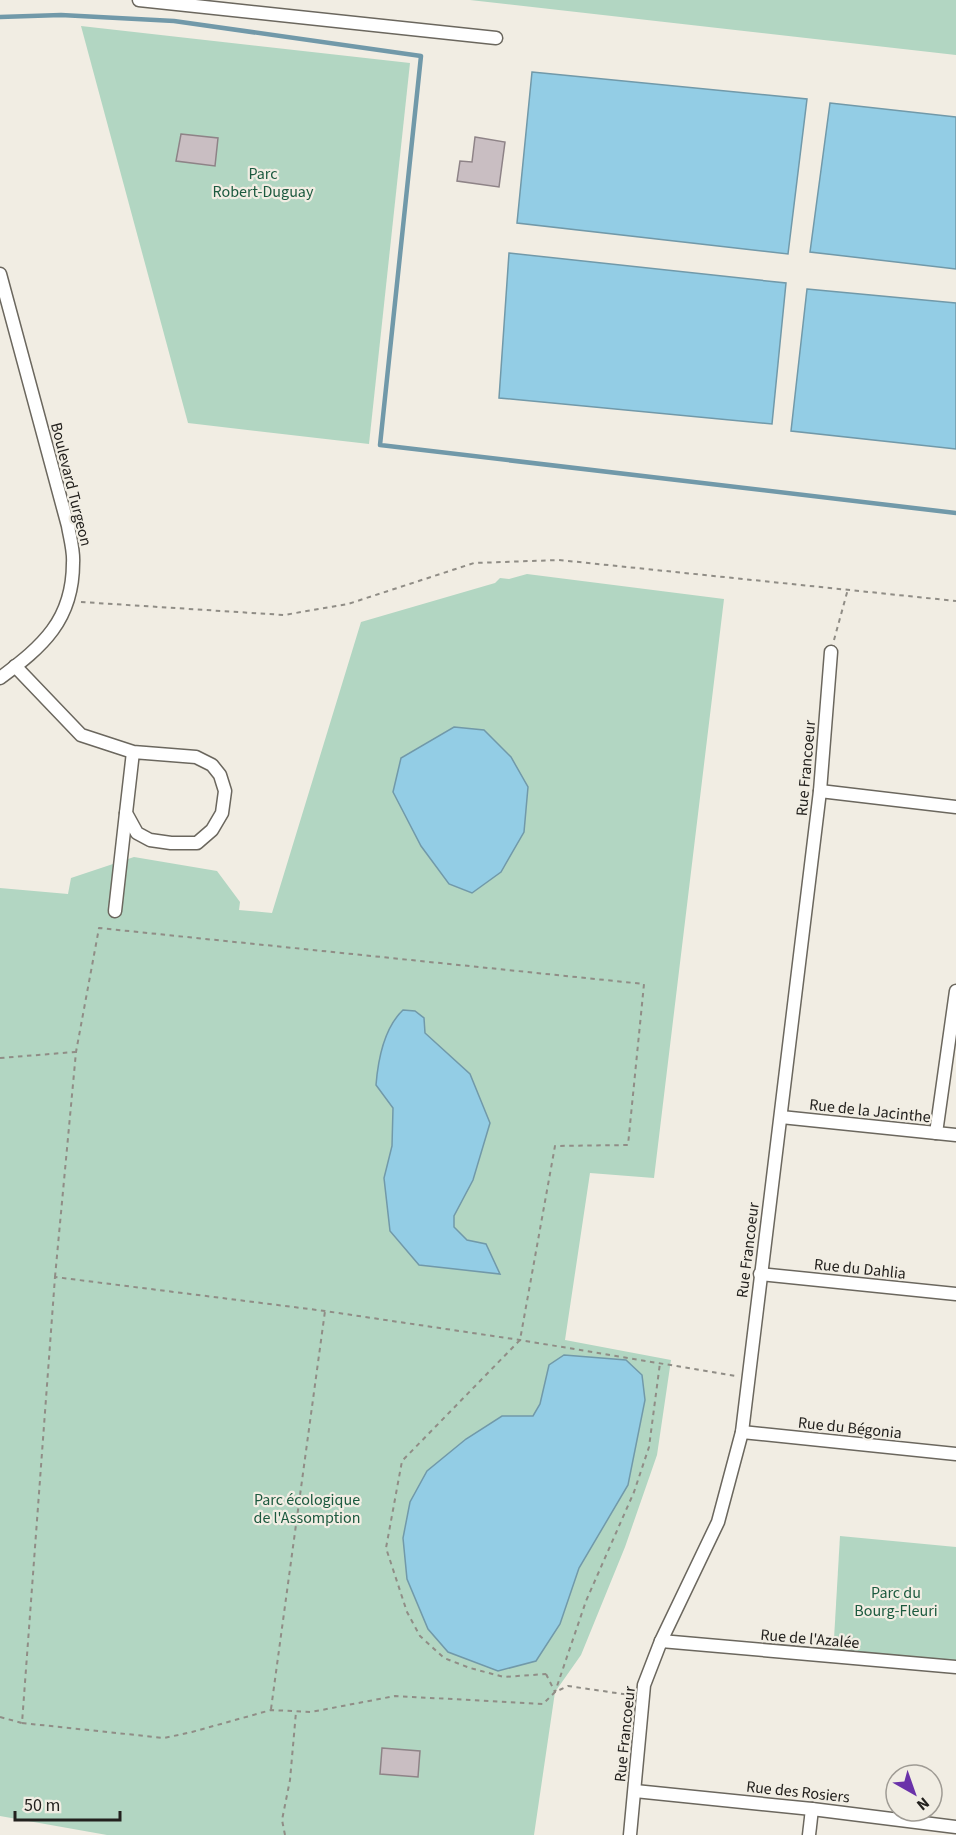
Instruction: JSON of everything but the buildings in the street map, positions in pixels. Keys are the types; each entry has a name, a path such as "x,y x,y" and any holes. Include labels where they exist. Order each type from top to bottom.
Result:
{"street":[{"path":"139,0 496,38"},
{"name":"Boulevard Turgeon","path":"0,274 2,292 68,526 74,561 71,589 64,613 40,646 0,678"},
{"name":"Rue Francoeur","path":"630,1835 644,1685 661,1641 718,1522 742,1432 820,791 831,652"},
{"path":"15,666 81,735 133,752 195,757 212,765 220,775 225,791 222,813 212,830 197,843 150,840 137,833 126,813"},
{"path":"115,911 133,752"},
{"path":"820,791 956,807"},
{"path":"936,1132 956,991"},
{"name":"Rue de la Jacinthe","path":"781,1117 956,1135"},
{"name":"Rue du Dahlia","path":"760,1274 956,1294"},
{"name":"Rue du Bégonia","path":"742,1432 956,1454"},
{"name":"Rue de l'Azalée","path":"661,1641 956,1667"},
{"name":"Rue des Rosiers","path":"635,1791 812,1809 956,1827"},
{"path":"809,1835 812,1809"}],"path":[{"path":"67,601 284,615 348,604 474,563 559,560 848,588 956,601"},
{"path":"831,652 848,588"},
{"path":"22,1723 55,1276 76,1052 99,928 644,984 628,1145 555,1146 520,1340 402,1461 386,1548 406,1612 420,1636 444,1658 504,1677 546,1674 555,1692"},
{"path":"0,1058 76,1052"},
{"path":"55,1276 325,1311 748,1377"},
{"path":"271,1710 325,1311"},
{"path":"555,1692 586,1601 634,1492 649,1447 660,1363"},
{"path":"0,1717 22,1723 164,1738 271,1710 311,1712 395,1696 543,1704 555,1692 568,1686 643,1697"},
{"path":"285,1835 282,1820 290,1780 296,1711"}],"green space":[{"path":"470,0 956,0 956,55"},
{"name":"Parc Robert-Duguay","path":"81,26 410,63 369,444 188,423"},
{"name":"Parc écologique de l'Assomption","path":"527,574 724,599 654,1178 590,1173 565,1340 671,1360 657,1455 625,1547 581,1655 555,1692 534,1835 107,1835 0,1816 0,888 68,894 71,878 134,857 217,871 240,902 239,910 272,913 361,622 495,583 500,578 509,579"},
{"name":"Parc du Bourg-Fleuri","path":"840,1536 956,1547 956,1667 833,1656"}],"water":[{"path":"532,72 807,99 788,254 517,223"},
{"path":"830,103 956,117 956,269 810,252"},
{"path":"509,253 786,283 772,424 499,398"},
{"path":"807,289 956,303 956,449 791,431"},
{"path":"454,727 484,730 511,757 528,787 524,832 501,872 472,893 449,884 421,846 393,792 401,758"},
{"path":"403,1010 415,1011 424,1018 425,1033 470,1074 490,1123 473,1180 454,1216 454,1227 467,1240 486,1244 500,1274 419,1265 390,1231 384,1178 392,1146 393,1108 376,1085 380,1055 387,1035 396,1017"},
{"path":"564,1355 626,1360 642,1375 645,1400 628,1485 579,1568 560,1624 536,1661 498,1671 448,1652 428,1629 407,1579 403,1538 410,1502 427,1471 466,1439 502,1416 533,1416 540,1404 549,1365"}],"waterway":[{"path":"0,17 61,15 174,21 421,56 380,445 956,513"}]}
